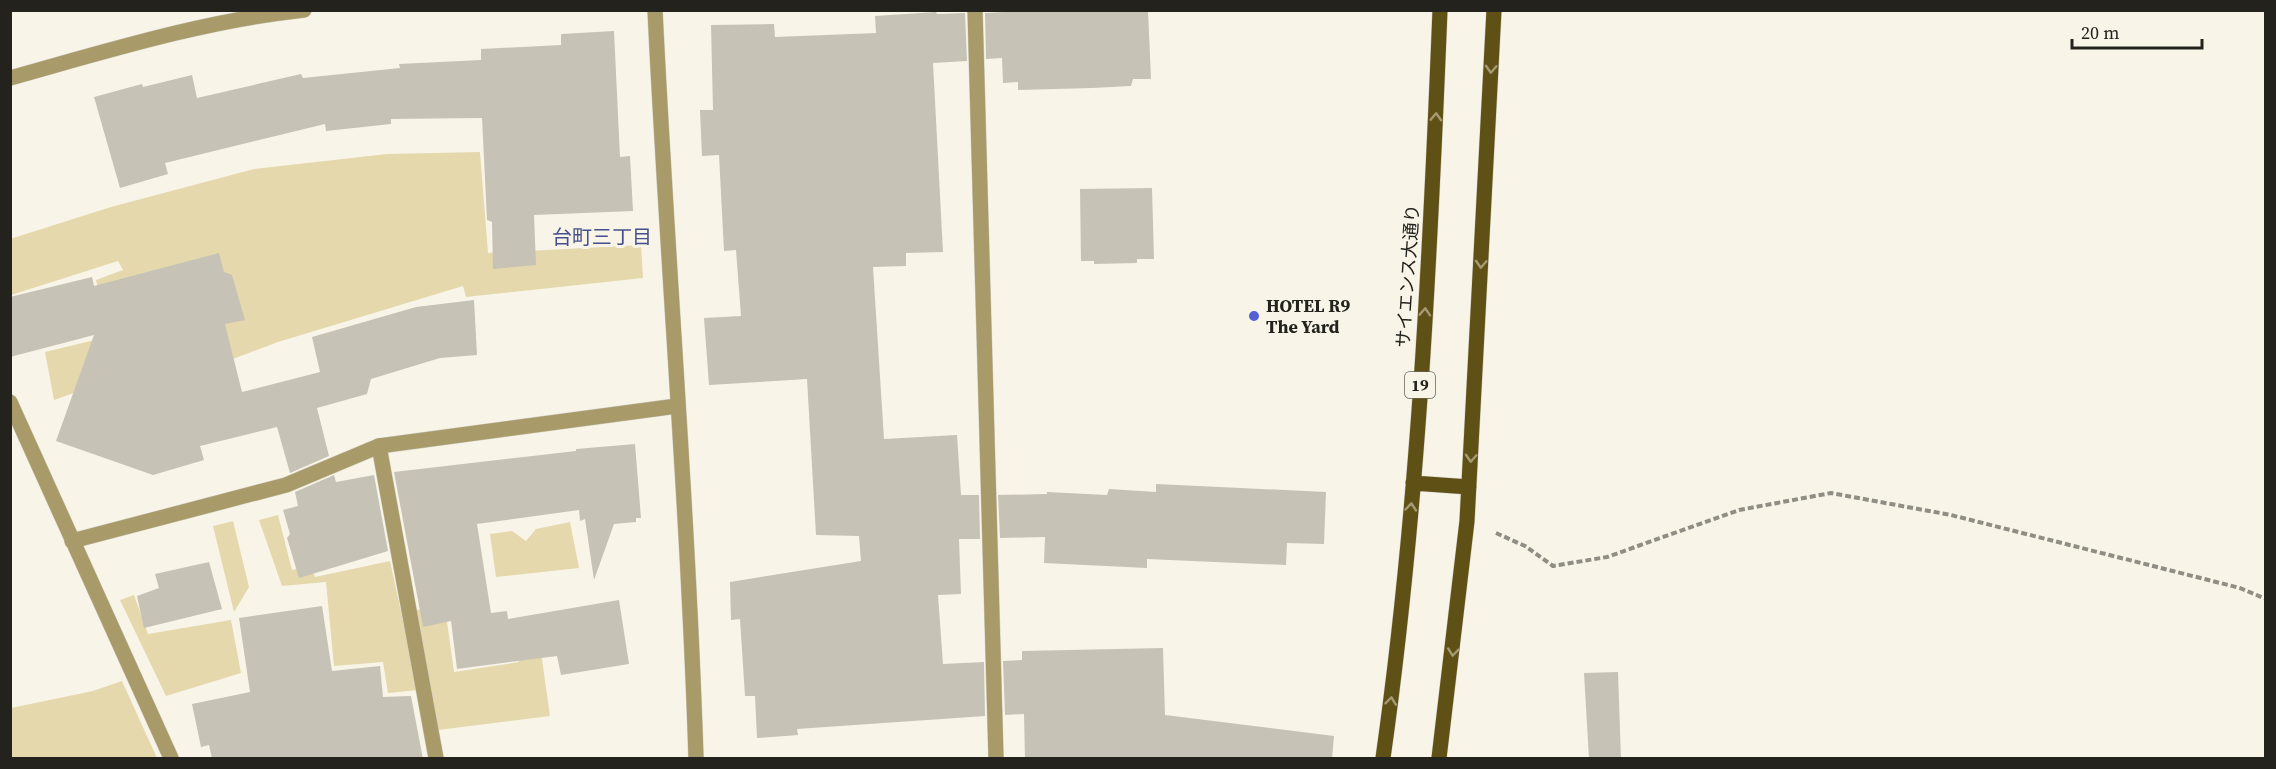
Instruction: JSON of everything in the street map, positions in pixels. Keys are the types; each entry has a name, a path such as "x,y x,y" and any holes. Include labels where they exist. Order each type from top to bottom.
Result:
{"main road":[{"name":"サイエンス大通り","path":"1383,759 1413,483 1431,239 1440,10"},
{"path":"1439,759 1467,522 1494,10"},
{"path":"1413,483 1469,487"}],"street":[{"path":"10,78 218,22 304,10"},
{"path":"655,10 677,406 691,607 696,759"},
{"path":"975,10 996,759"},
{"path":"10,402 171,759"},
{"path":"72,541 286,485 379,446 677,406"},
{"path":"379,446 435,759"}],"path":[{"path":"1467,522 1525,546 1553,566 1607,557 1739,510 1831,493 1951,515 2240,588 2265,599"}],"shaded area":[{"path":"480,152 488,253 641,245 643,278 466,297 463,286 278,342 145,392 130,373 54,400 45,352 103,338 101,302 96,280 123,270 118,261 11,295 10,239 111,207 254,169 387,154"},
{"path":"278,515 292,570 311,566 315,577 390,561 418,690 388,693 383,662 334,666 326,582 282,586 259,520"},
{"path":"233,521 249,587 234,612 213,526"},
{"path":"570,522 579,568 496,577 490,534 512,531 526,541 536,529"},
{"path":"134,595 148,634 231,620 241,673 166,696 120,600"},
{"path":"445,607 454,672 519,662 517,634 538,631 550,716 438,730 416,610"},
{"path":"122,681 157,758 11,758 11,708 93,691"}],"building":[{"path":"1039,10 1148,10 1151,79 1133,79 1131,86 1018,90 1018,82 1003,83 1002,58 986,59 985,13"},
{"path":"936,12 937,14 965,13 967,61 933,63 943,252 906,253 906,266 873,267 884,439 957,435 961,495 979,495 980,539 959,539 961,594 938,595 943,664 984,662 985,716 797,729 798,735 757,738 755,696 745,696 740,619 731,620 730,582 861,561 859,536 816,535 807,379 709,385 704,318 741,316 736,250 724,251 719,155 702,156 700,110 713,110 711,25 774,24 775,37 876,33 875,16"},
{"path":"614,31 620,157 630,156 633,211 534,215 536,265 493,269 492,222 487,220 482,118 391,119 391,124 326,131 325,124 165,163 168,174 120,188 94,97 142,84 143,87 192,75 197,98 301,74 303,78 400,68 399,64 481,60 481,49 561,45 561,34"},
{"path":"1152,188 1154,259 1137,259 1137,263 1094,264 1094,261 1081,261 1080,189"},
{"path":"219,253 224,272 232,275 245,320 225,324 242,392 320,372 312,337 416,307 474,300 477,355 440,358 371,379 367,394 317,408 329,456 290,473 277,427 200,446 204,460 153,475 56,441 94,335 10,357 10,297 92,277 94,286"},
{"path":"635,444 641,518 636,518 636,522 614,524 594,580 585,519 580,521 579,510 477,524 491,613 507,611 508,619 619,600 629,664 561,675 557,656 457,669 451,621 423,627 394,472 576,451 576,449"},
{"path":"334,475 336,482 374,475 388,551 299,578 287,538 290,534 283,510 298,506 295,492"},
{"path":"1156,484 1326,492 1324,544 1287,543 1286,565 1147,559 1147,568 1044,563 1045,537 1000,538 998,495 1047,494 1047,492 1107,495 1109,489 1156,492"},
{"path":"209,562 222,609 144,628 137,596 159,588 155,574"},
{"path":"322,606 332,671 380,666 383,697 411,696 423,759 212,759 209,745 201,747 192,704 250,692 239,618"},
{"path":"1163,648 1165,715 1334,736 1332,759 1025,759 1024,714 1005,715 1003,661 1022,660 1022,651"},
{"path":"1618,672 1621,759 1589,759 1584,673"}],"place":[{"name":"HOTEL R9 The Yard","path":"1254,316"}],"district":[{"name":"台町三丁目","path":"602,237"}]}
